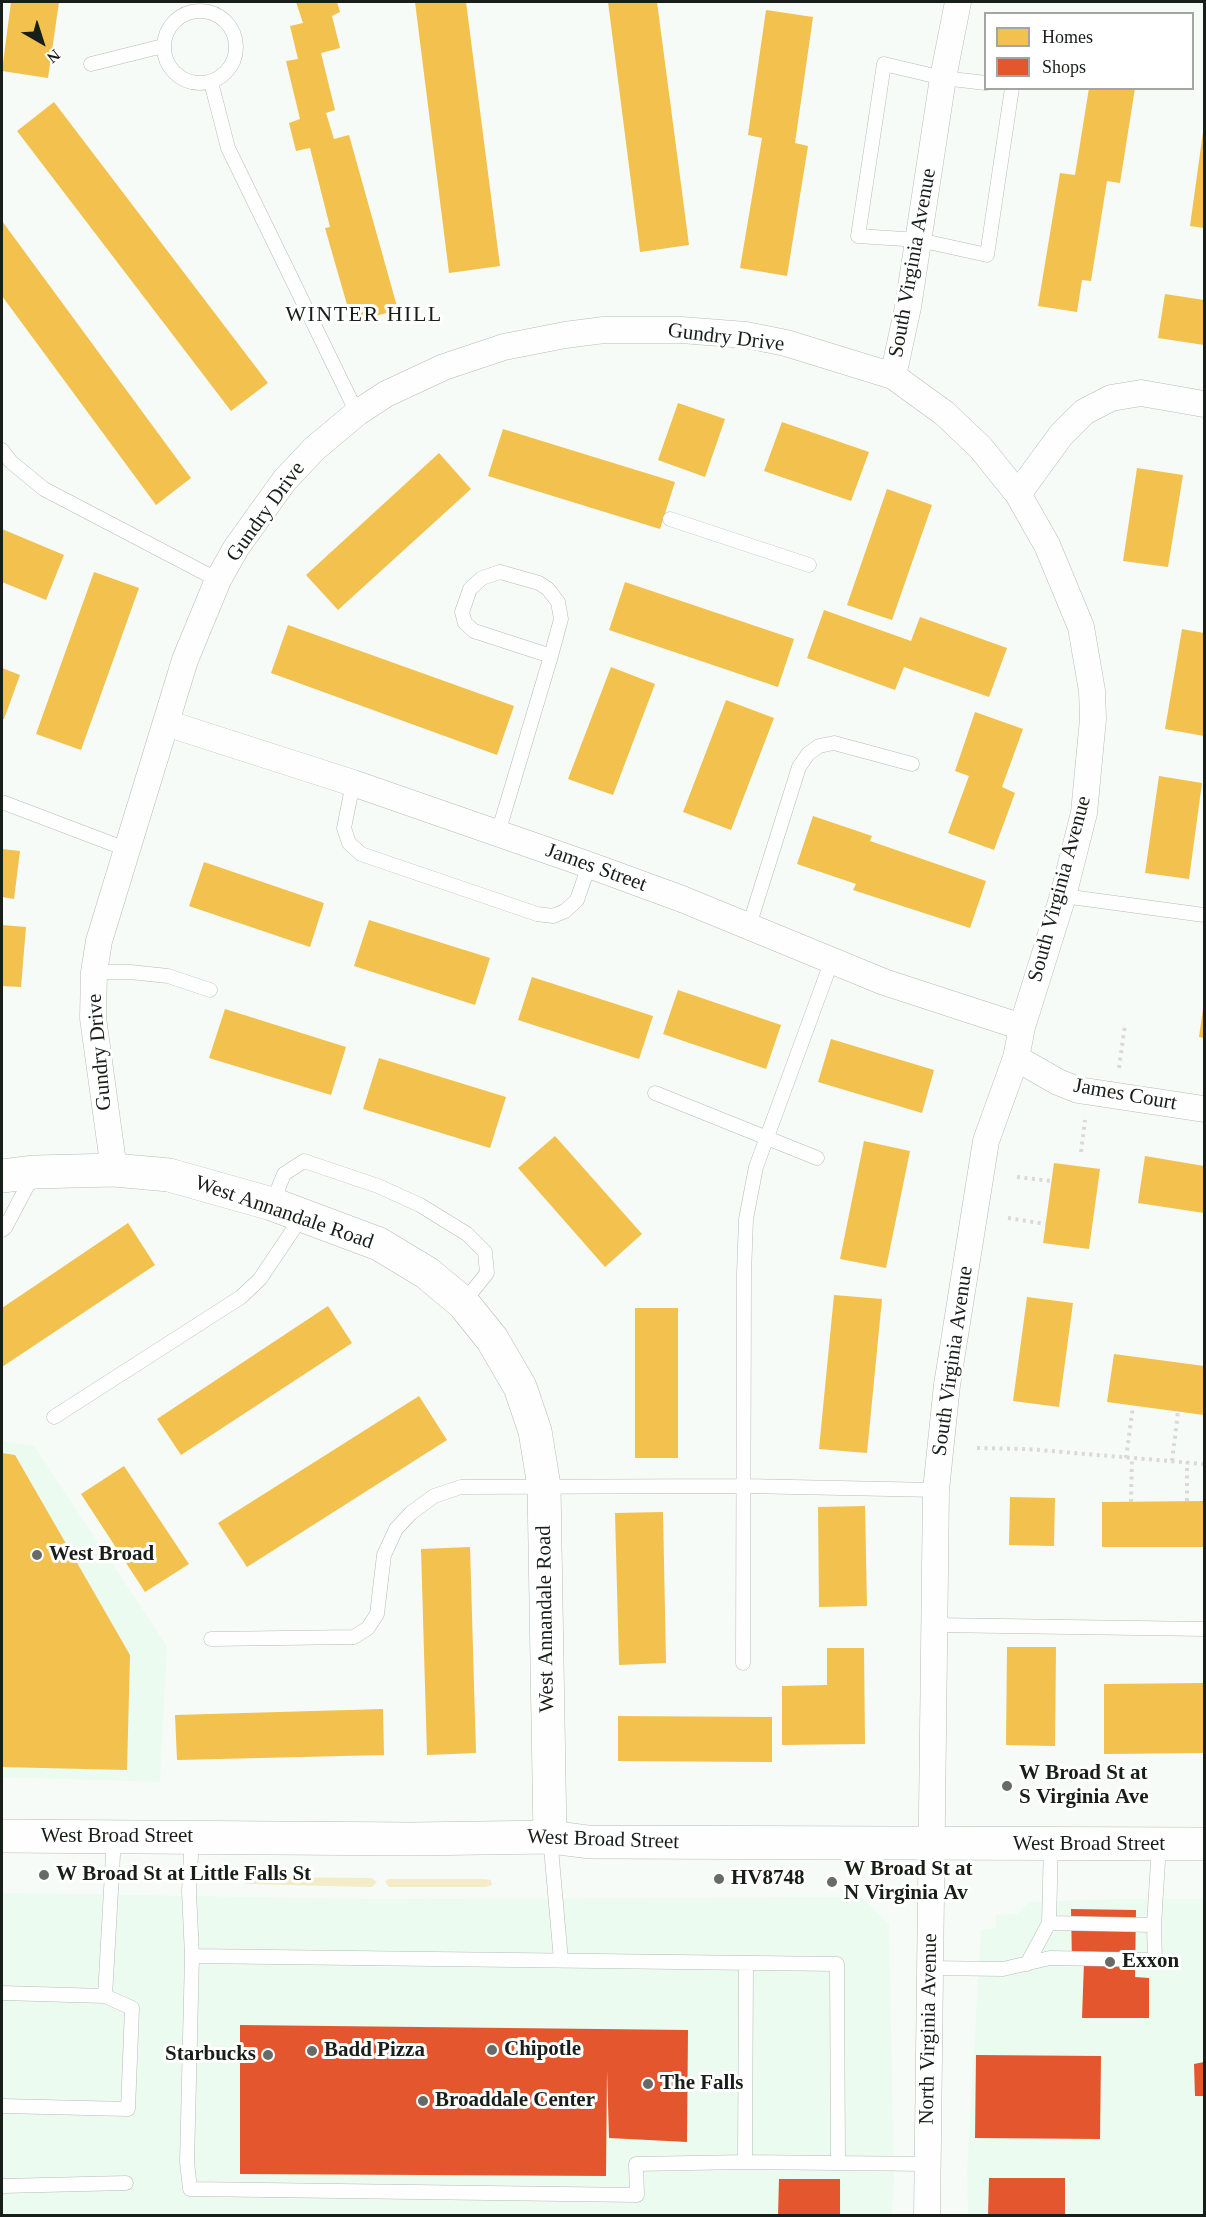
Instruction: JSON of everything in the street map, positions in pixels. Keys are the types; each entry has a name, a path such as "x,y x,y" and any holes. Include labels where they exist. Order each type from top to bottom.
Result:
{"main road":[{"name":"West Annandale Road","path":"2,1176 35,1172 114,1170 169,1175 272,1204 379,1244 427,1273 463,1303 492,1339 520,1388 535,1431 544,1486 550,1837"},
{"name":"West Broad Street","path":"2,1836 413,1839 550,1837 590,1842 1204,1844"}],"street":[{"name":"South Virginia Avenue","path":"931,1842 936,1490 947,1385 986,1141 1016,1058 1022,1027 1063,896 1084,813 1092,747 1092,691 1081,627 1047,544 1018,494 980,447 944,413 893,376 908,307 957,2"},
{"name":"Gundry Drive","path":"114,1170 93,1017 94,972 99,941 185,660 218,580 236,548 284,481 314,449 357,413 386,394 444,367 494,350 565,335 604,330 681,330 746,335 786,343 893,376"},
{"path":"1018,494 1061,435 1084,412 1111,398 1142,393 1204,404"},
{"name":"James Street","path":"166,723 353,783 682,898 884,982 1022,1027"},
{"name":"James Court","path":"1016,1058 1058,1082 1078,1090 1204,1109"},
{"name":"North Virginia Avenue","path":"927,2216 931,1842"}],"lane":[{"path":"188,12 211,12 230,26 237,51 233,64 224,75 211,82 192,83 170,69 164,46 170,26 188,12"},
{"path":"91,64 164,46"},
{"path":"984,83 943,78 884,64 858,236 919,240 987,255 1012,90"},
{"path":"211,82 228,148 357,413"},
{"path":"2,450 11,462 44,489 218,580"},
{"path":"670,519 809,566"},
{"path":"498,833 551,656 561,619 558,602 548,589 539,583 500,572 482,578 471,589 462,612 465,623 474,631 551,656"},
{"path":"749,926 799,767 808,754 819,746 834,743 912,765"},
{"path":"353,783 344,828 349,843 361,854 537,914 553,916 566,911 578,900 589,865"},
{"path":"2,802 126,849"},
{"path":"1063,896 1204,915"},
{"path":"743,1663 746,1219 756,1167 832,960"},
{"path":"94,972 130,972 168,976 210,990"},
{"path":"655,1093 817,1158"},
{"path":"272,1204 284,1174 304,1161 368,1182 420,1205 467,1234 485,1252 487,1273 463,1303"},
{"path":"2,1230 35,1172"},
{"path":"54,1417 241,1297 260,1279 303,1215"},
{"path":"210,1639 354,1637 368,1629 377,1614 384,1555 396,1529 411,1513 434,1496 460,1487 744,1486 936,1490"},
{"path":"935,1625 1204,1629"},
{"path":"105,1996 114,1837"},
{"path":"192,1837 189,1891 192,1956 187,2162 190,2189 637,2195 636,2164 745,2162 927,2164"},
{"path":"550,1837 561,1960"},
{"path":"1027,1964 1049,1923 1051,1844"},
{"path":"930,1968 1003,1969 1050,1958 1155,1960 1154,1925 1159,1845"},
{"path":"1049,1923 1154,1925"},
{"path":"192,1956 837,1964 838,2163"},
{"path":"745,2162 747,1963"},
{"path":"2,1992 105,1996 132,2008 128,2109 2,2106"},
{"path":"2,2186 126,2183"}],"path":[{"path":"1119,1068 1125,1025"},
{"path":"1081,1152 1085,1119"},
{"path":"1017,1176 1052,1181"},
{"path":"1008,1218 1046,1224"},
{"path":"1126,1458 1133,1406"},
{"path":"1172,1461 1178,1412"},
{"path":"977,1448 1027,1449 1204,1464"},
{"path":"1131,1502 1132,1458"},
{"path":"1187,1462 1187,1502"}],"shaded area":[{"name":"West Broad","path":"2,1441 34,1446 167,1646 160,1782 2,1777"},
{"path":"243,1877 371,1878 377,1882 372,1887 245,1884 242,1881"},
{"path":"390,1879 484,1879 491,1880 492,1885 485,1887 389,1887 385,1881"},
{"path":"2,1893 379,1899 861,1897 889,1924 894,2179 892,2215 2,2216"},
{"path":"1204,1899 1204,2215 968,2215 967,2171 981,1930 996,1928 996,1915 1017,1914 1030,1902"}],"building: Homes":[{"path":"11,2 59,2 48,78 2,71"},
{"path":"296,2 337,2 340,12 332,16 340,48 321,53 335,110 326,113 334,139 349,135 398,310 352,322 325,228 330,227 310,148 296,151 289,123 300,119 286,61 298,59 290,26 303,23"},
{"path":"415,2 466,2 500,266 449,273"},
{"path":"608,2 657,2 689,245 640,252"},
{"path":"766,10 813,17 795,143 808,146 787,276 740,268 762,138 748,135"},
{"path":"1089,90 1135,90 1120,183 1107,181 1091,281 1082,280 1077,312 1038,306 1060,173 1075,175"},
{"path":"54,102 268,383 231,411 17,131"},
{"path":"1204,132 1204,228 1190,226"},
{"path":"2,221 191,478 156,505 2,296"},
{"path":"1165,294 1204,300 1204,345 1158,338"},
{"path":"678,403 725,419 705,477 658,460"},
{"path":"782,422 869,452 851,501 764,471"},
{"path":"503,429 675,482 660,529 488,476"},
{"path":"439,453 471,489 338,610 306,575"},
{"path":"1137,468 1183,475 1168,567 1123,561"},
{"path":"887,489 932,505 892,620 847,605"},
{"path":"2,529 64,555 46,600 2,582"},
{"path":"94,572 139,588 81,750 36,734"},
{"path":"625,582 794,639 778,687 609,630"},
{"path":"824,610 911,641 920,617 1007,648 989,697 904,667 895,690 807,658"},
{"path":"288,625 514,706 497,755 271,673"},
{"path":"1182,629 1204,633 1204,736 1165,729"},
{"path":"611,667 655,684 613,795 568,779"},
{"path":"2,668 20,675 4,719 2,719"},
{"path":"726,700 774,718 731,830 683,812"},
{"path":"975,712 1023,729 1002,787 1015,793 994,850 948,833 969,776 955,771"},
{"path":"1159,776 1202,783 1189,879 1145,873"},
{"path":"813,816 872,836 870,841 986,881 970,928 853,890 856,884 797,864"},
{"path":"2,849 20,851 14,899 2,897"},
{"path":"204,862 324,903 310,947 189,906"},
{"path":"369,920 490,958 475,1005 354,966"},
{"path":"2,925 26,927 21,987 2,986"},
{"path":"532,977 653,1016 639,1059 518,1020"},
{"path":"678,990 781,1025 766,1069 663,1034"},
{"path":"225,1009 346,1047 331,1095 209,1058"},
{"path":"1204,1009 1204,1038 1199,1037"},
{"path":"831,1039 934,1070 922,1113 818,1082"},
{"path":"379,1058 506,1097 490,1148 363,1109"},
{"path":"555,1136 642,1234 605,1267 518,1168"},
{"path":"864,1141 910,1151 886,1268 840,1259"},
{"path":"1145,1156 1204,1166 1204,1213 1138,1203"},
{"path":"1054,1163 1100,1169 1089,1249 1043,1243"},
{"path":"128,1223 155,1265 2,1367 2,1308"},
{"path":"834,1295 882,1299 867,1453 819,1449"},
{"path":"1027,1297 1073,1303 1059,1407 1013,1401"},
{"path":"328,1306 352,1343 181,1455 157,1419"},
{"path":"635,1308 678,1308 678,1458 635,1458"},
{"path":"1114,1354 1204,1366 1204,1415 1107,1402"},
{"path":"419,1396 447,1440 247,1567 218,1523"},
{"name":"West Broad","path":"2,1453 15,1455 130,1655 127,1770 2,1767"},
{"path":"124,1466 189,1564 145,1592 81,1494"},
{"path":"1010,1497 1055,1498 1054,1546 1009,1545"},
{"path":"1204,1501 1204,1547 1102,1547 1102,1502"},
{"path":"865,1506 867,1606 819,1607 818,1507"},
{"path":"663,1512 666,1663 619,1665 615,1513"},
{"path":"470,1547 476,1753 427,1755 421,1549"},
{"path":"1007,1647 1056,1647 1055,1746 1006,1745"},
{"path":"827,1648 864,1648 865,1744 782,1745 782,1686 827,1685"},
{"path":"1204,1683 1204,1753 1104,1754 1104,1684"},
{"path":"383,1709 384,1755 177,1760 175,1715"},
{"path":"618,1716 772,1717 772,1762 618,1761"}],"building: Shops":[{"name":"Exxon","path":"1071,1909 1136,1910 1135,1977 1149,1978 1149,2018 1082,2018 1084,1962 1072,1963"},
{"name":"Broaddale Center","path":"240,2025 688,2030 687,2142 609,2138 607,2070 606,2176 240,2174"},
{"path":"976,2055 1101,2056 1100,2139 975,2138"},
{"path":"1204,2062 1204,2096 1195,2096 1194,2064"},
{"path":"989,2178 1065,2178 1065,2216 988,2216"},
{"path":"779,2179 840,2179 840,2216 778,2216"}],"place":[{"name":"West Broad","path":"37,1555"},
{"name":"W Broad St at S Virginia Ave","path":"1007,1786"},
{"name":"W Broad St at Little Falls St","path":"44,1875"},
{"name":"HV8748","path":"719,1879"},
{"name":"W Broad St at N Virginia Av","path":"832,1882"},
{"name":"Exxon","path":"1110,1962"},
{"name":"Chipotle","path":"492,2050"},
{"name":"Badd Pizza","path":"312,2051"},
{"name":"Starbucks","path":"268,2055"},
{"name":"The Falls","path":"648,2084"},
{"name":"Broaddale Center","path":"423,2101"}],"district":[{"name":"WINTER HILL","path":"364,315"}]}
